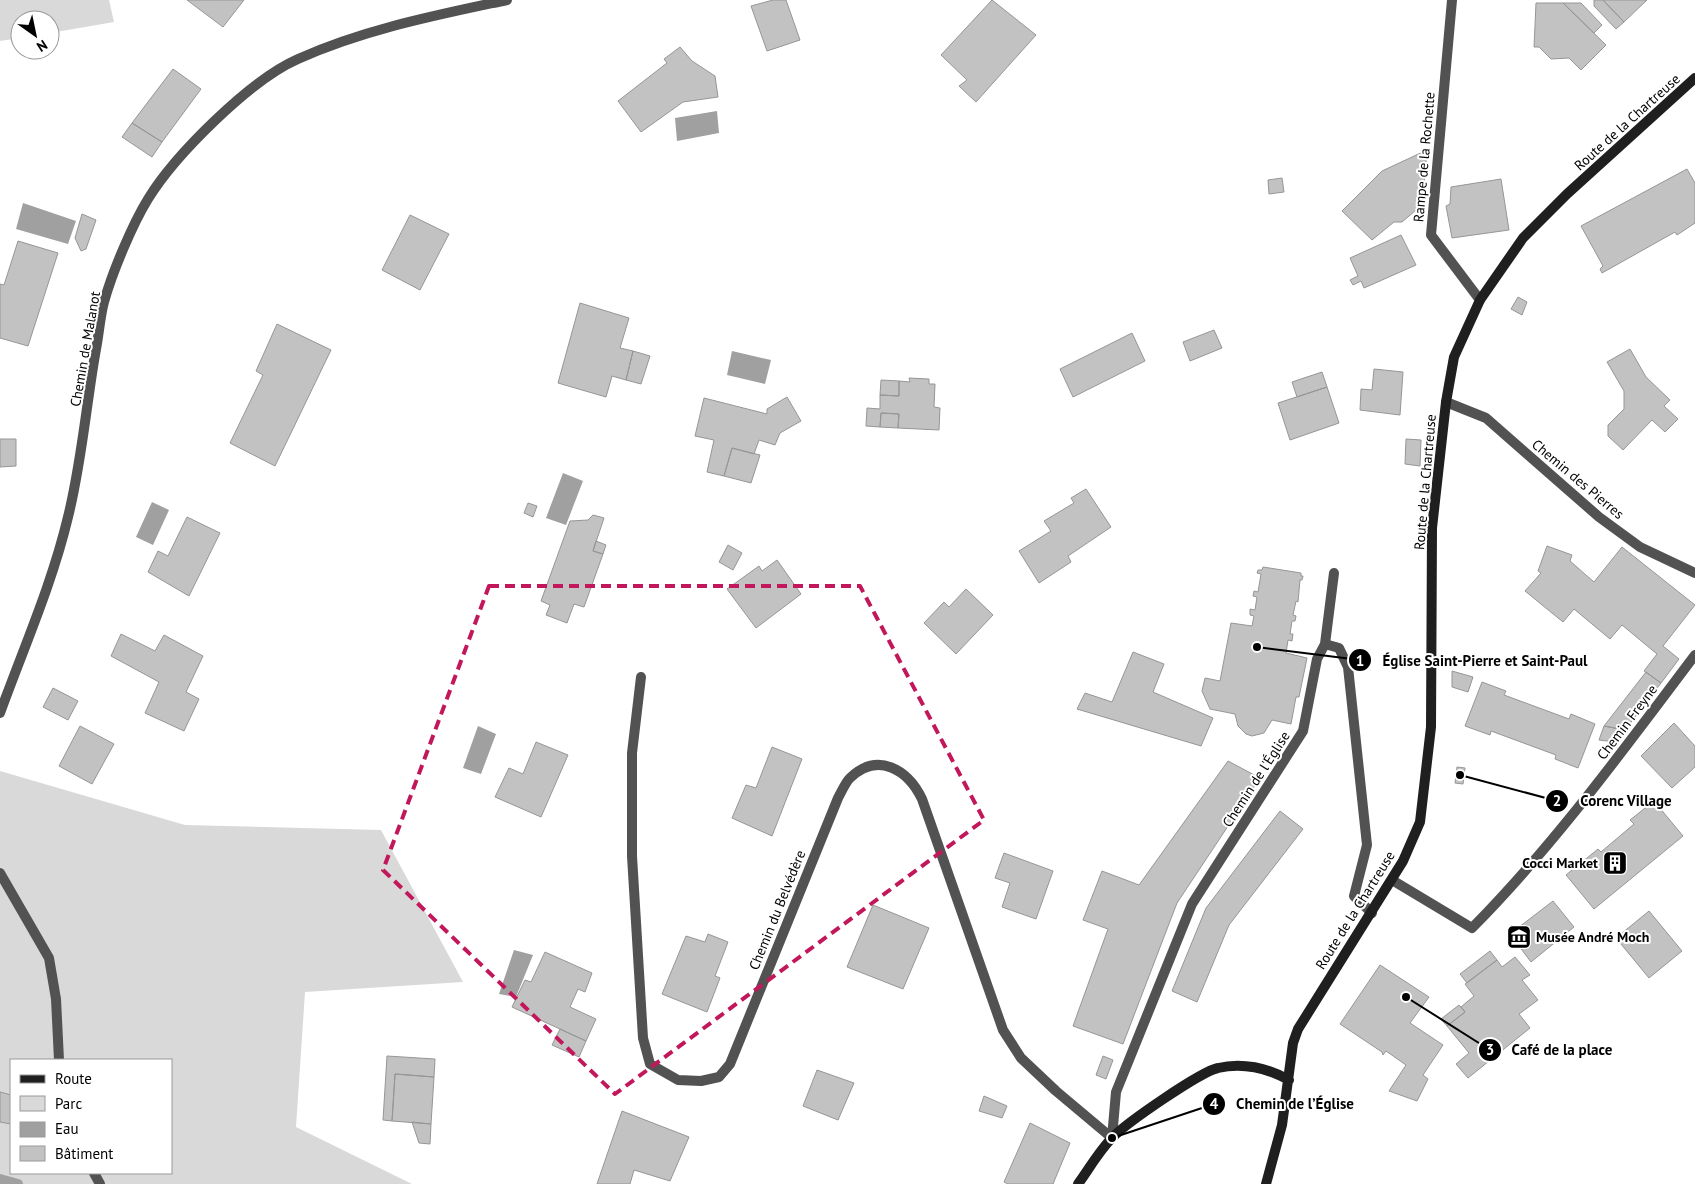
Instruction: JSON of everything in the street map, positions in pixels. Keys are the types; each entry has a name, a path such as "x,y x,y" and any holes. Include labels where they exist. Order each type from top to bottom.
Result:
{"main road":[{"name":"Route de la Chartreuse","path":"1266,1184 1282,1125 1293,1043 1298,1029 1403,862 1420,822 1431,727 1432,528 1446,402 1454,357 1480,300 1523,238 1567,194 1695,78"},
{"path":"1078,1184 1112,1138 1173,1094 1217,1068 1248,1066 1276,1073 1289,1080"}],"street":[{"name":"Chemin de Malanot","path":"0,713 51,582 69,516 82,447 104,302 132,231 148,199 177,161 245,92 296,59 354,38 415,20 507,0"},
{"name":"Rampe de la Rochette","path":"1452,0 1431,235 1480,300"},
{"name":"Chemin des Pierres","path":"1446,402 1486,418 1600,517 1640,547 1695,573"},
{"name":"Chemin de l'Église","path":"1112,1138 1116,1092 1192,904 1303,732 1317,659 1325,644 1334,573"},
{"path":"1325,644 1339,648 1348,667 1367,844 1354,896 1372,913"},
{"name":"Chemin Freyne","path":"1392,880 1472,928 1510,890 1581,806 1695,655"},
{"name":"Chemin du Belvédère","path":"641,677 632,753 632,856 643,1038 650,1064 678,1080 701,1081 719,1077 730,1064 838,798 849,778 864,767 882,764 901,772 914,783 922,799 1003,1030 1021,1058 1056,1091 1112,1138"},
{"path":"0,873 49,958 56,999 59,1059"}],"highlighted area":[{"path":"489,586 860,586 984,820 615,1094 383,870"}],"green space":[{"path":"0,0 109,0 114,22 60,31 60,10 10,10 10,40 0,41"},
{"path":"0,771 185,825 381,830 463,982 305,992 296,1127 412,1184 0,1184"}],"water":[{"path":"717,111 719,133 677,141 675,118"},
{"path":"23,203 76,221 68,244 16,229"},
{"path":"732,351 771,360 765,384 727,375"},
{"path":"563,473 583,481 566,525 546,518"},
{"path":"152,502 169,510 153,545 136,537"},
{"path":"478,726 496,734 481,774 463,768"},
{"path":"514,950 533,955 516,997 499,994"}],"building":[{"path":"187,0 244,0 223,27"},
{"path":"773,0 786,0 800,40 767,51 751,6"},
{"path":"992,0 1036,35 976,102 959,86 967,80 941,55"},
{"path":"1594,0 1603,0 1624,22 1616,29 1594,6"},
{"path":"1603,0 1647,0 1624,22"},
{"path":"1536,3 1563,3 1606,45 1581,70 1569,58 1551,59 1539,47 1534,47"},
{"path":"1563,3 1581,3 1602,25 1594,33"},
{"path":"680,47 692,61 715,76 718,97 683,102 641,132 618,101 667,63 664,59"},
{"path":"173,69 201,89 162,142 132,123"},
{"path":"132,123 162,142 152,157 122,137"},
{"path":"1427,150 1422,205 1402,222 1394,222 1372,240 1342,211 1382,171"},
{"path":"1687,169 1695,183 1695,223 1677,235 1675,232 1602,273 1600,269 1603,266 1581,226"},
{"path":"1282,178 1284,192 1269,194 1268,180"},
{"path":"1501,179 1509,230 1452,238 1446,206 1450,204 1451,187"},
{"path":"82,214 96,220 86,249 81,251 75,238"},
{"path":"410,215 449,234 420,290 382,270"},
{"path":"1401,235 1416,265 1364,288 1361,281 1353,285 1350,280 1358,276 1350,258"},
{"path":"18,241 58,253 28,346 0,338 0,284 4,285"},
{"path":"1518,297 1527,302 1522,315 1511,309"},
{"path":"580,303 629,318 620,348 633,351 626,380 612,376 606,397 558,383"},
{"path":"277,324 331,350 275,466 230,443 263,375 256,371"},
{"path":"1214,330 1222,348 1190,361 1183,342"},
{"path":"1132,333 1145,361 1073,397 1060,369"},
{"path":"1630,349 1646,377 1670,400 1664,406 1678,419 1665,432 1652,420 1623,450 1608,436 1608,425 1624,409 1624,391 1607,362"},
{"path":"633,351 650,356 641,384 626,380"},
{"path":"1374,369 1403,372 1400,415 1360,410 1361,389 1372,390"},
{"path":"1322,372 1327,387 1297,397 1292,382"},
{"path":"909,378 929,379 929,384 935,384 934,407 940,408 939,430 898,428 899,414 881,413 880,427 866,426 867,408 880,409 880,395 899,396 899,381 910,382"},
{"path":"881,380 899,381 899,396 880,395"},
{"path":"1327,387 1339,423 1290,440 1278,403"},
{"path":"787,397 801,421 780,433 775,445 759,440 754,454 732,448 724,476 707,472 714,440 695,436 704,398 767,414 767,409"},
{"path":"881,413 899,414 898,428 880,427"},
{"path":"0,439 16,439 16,466 0,467"},
{"path":"1406,439 1421,440 1420,466 1405,464"},
{"path":"732,448 760,455 751,483 724,476"},
{"path":"1086,489 1111,527 1068,556 1071,562 1039,583 1019,551 1051,531 1044,521 1074,503 1071,498"},
{"path":"528,503 537,506 533,517 524,513"},
{"path":"593,515 604,518 593,551 603,554 584,607 574,604 567,623 546,615 550,605 541,601 570,521 588,520"},
{"path":"187,517 220,533 189,596 148,572 158,551 168,556"},
{"path":"596,541 606,545 603,554 593,551"},
{"path":"728,545 742,553 733,570 719,562"},
{"path":"1547,546 1572,555 1570,561 1594,582 1622,547 1695,605 1663,646 1679,659 1661,683 1644,671 1657,654 1622,625 1610,639 1574,609 1563,622 1525,591 1541,573 1538,571"},
{"path":"777,560 801,594 756,628 727,589 759,566 762,571"},
{"path":"1263,567 1301,573 1301,576 1303,576 1302,580 1300,580 1298,602 1296,601 1293,615 1296,616 1295,621 1292,621 1290,634 1293,634 1292,641 1288,640 1286,653 1307,658 1299,697 1296,697 1291,724 1272,720 1264,733 1252,736 1246,734 1238,726 1235,714 1210,709 1202,691 1205,678 1220,681 1231,623 1252,626 1254,616 1250,615 1250,609 1255,610 1257,597 1253,596 1254,591 1258,592 1261,574 1257,573"},
{"path":"966,589 993,615 956,654 924,623 944,602 949,607"},
{"path":"121,634 155,651 164,635 203,656 186,692 199,699 184,731 145,713 159,682 111,656"},
{"path":"1133,652 1164,664 1153,692 1213,718 1201,746 1077,709 1085,693 1112,702"},
{"path":"1452,671 1473,677 1468,692 1452,687"},
{"path":"1646,672 1661,683 1625,730 1604,726"},
{"path":"1482,682 1506,691 1504,695 1569,719 1571,714 1595,724 1578,768 1555,759 1556,755 1491,731 1490,735 1465,726"},
{"path":"53,688 78,701 68,720 43,707"},
{"path":"1674,723 1695,746 1695,767 1672,788 1641,756"},
{"path":"80,726 114,744 92,784 59,766"},
{"path":"1604,726 1625,730 1615,742 1599,740"},
{"path":"536,742 568,755 541,817 495,797 509,768 523,774"},
{"path":"772,747 802,759 772,836 732,818 746,785 756,788"},
{"path":"1228,761 1260,778 1177,903 1123,1044 1073,1026 1108,929 1083,920 1102,871 1139,885"},
{"path":"1457,767 1465,768 1463,784 1455,783"},
{"name":"Cocci Market","path":"1654,801 1683,836 1594,909 1566,875 1598,849 1601,852 1634,824 1630,820"},
{"path":"1280,811 1303,829 1229,925 1197,1002 1172,991 1206,908"},
{"path":"1004,853 1053,871 1036,919 1002,907 1010,883 995,878"},
{"path":"1553,901 1574,927 1531,962 1510,934"},
{"path":"873,905 929,928 903,989 847,967"},
{"path":"1649,911 1682,951 1649,978 1616,938"},
{"path":"708,934 728,942 715,976 720,978 707,1012 662,994 686,936 705,942"},
{"path":"1490,951 1497,960 1467,983 1460,974"},
{"path":"545,952 592,973 585,992 578,989 570,1007 596,1019 586,1041 512,1007 525,980 531,982"},
{"path":"1515,957 1530,975 1522,980 1538,1000 1519,1014 1530,1028 1468,1078 1456,1064 1469,1053 1447,1026 1465,1012 1461,1007 1474,996 1465,984 1497,960 1502,967"},
{"path":"1380,965 1429,997 1410,1023 1443,1045 1423,1075 1428,1079 1417,1101 1389,1091 1406,1065 1386,1051 1383,1055 1382,1052 1340,1024"},
{"path":"1459,1005 1465,1012 1447,1026 1441,1019"},
{"path":"560,1029 586,1041 579,1057 552,1045"},
{"path":"387,1056 435,1059 434,1077 395,1074 392,1121 383,1120"},
{"path":"1103,1056 1113,1060 1106,1079 1096,1075"},
{"path":"817,1070 854,1083 838,1120 803,1106"},
{"path":"395,1074 434,1077 431,1124 392,1121"},
{"path":"0,1092 10,1095 10,1124 0,1122"},
{"path":"984,1096 1007,1106 1002,1118 979,1111"},
{"path":"622,1111 689,1137 670,1181 634,1170 630,1184 597,1184"},
{"path":"412,1122 431,1124 430,1144 419,1143"},
{"path":"1030,1123 1070,1143 1053,1184 1008,1184 1004,1182"}],"waterway":[{"path":"0,1179 18,1184"}],"place":[{"name":"Église Saint-Pierre et Saint-Paul","path":"1257,647"},
{"name":"Corenc Village","path":"1460,775"},
{"name":"Cocci Market","path":"1615,863"},
{"name":"Musée André Moch","path":"1519,937"},
{"name":"Café de la place","path":"1406,997"},
{"name":"Chemin de l’Église","path":"1112,1138"}]}
